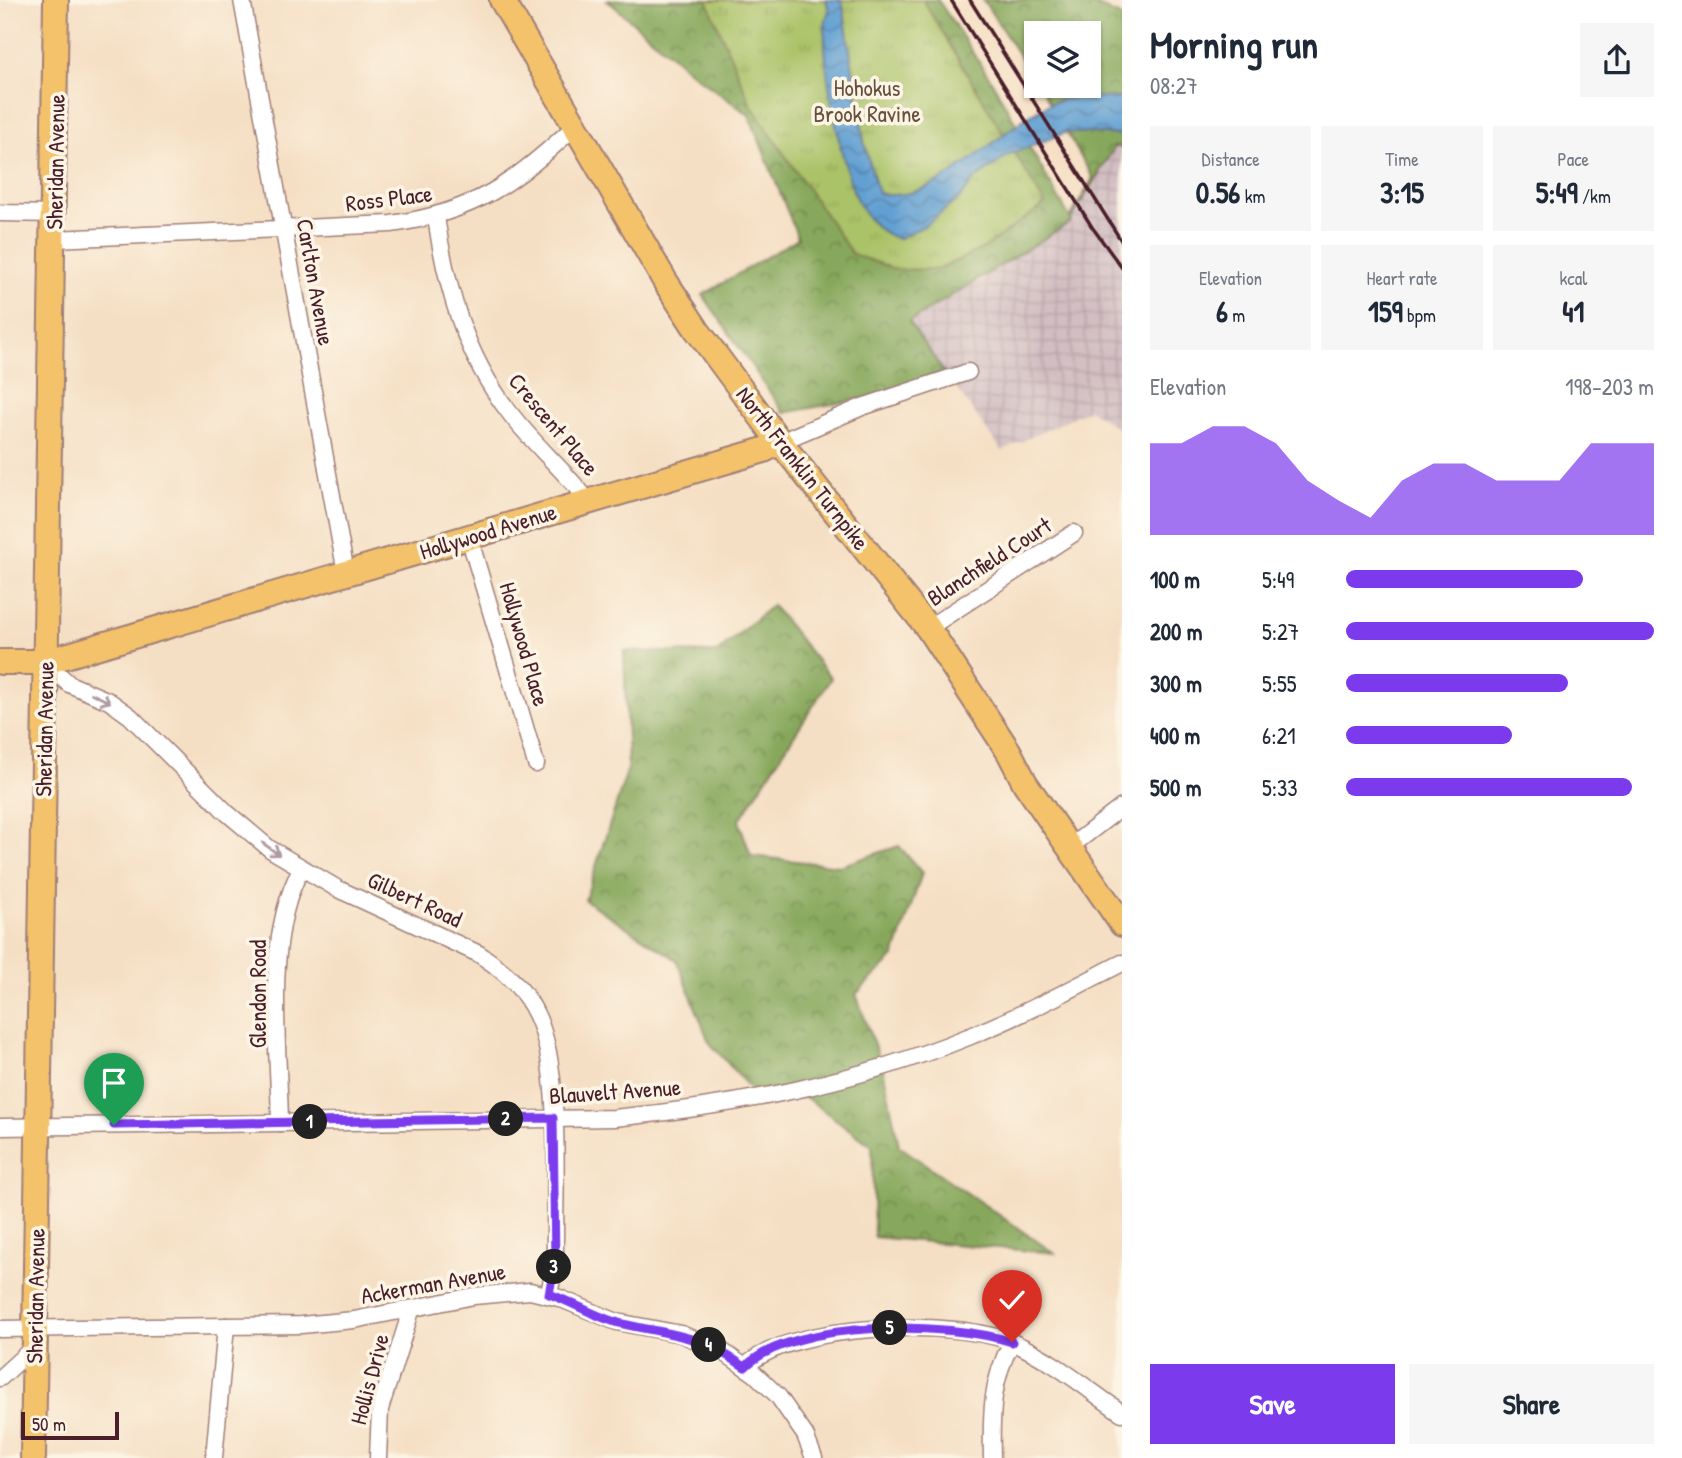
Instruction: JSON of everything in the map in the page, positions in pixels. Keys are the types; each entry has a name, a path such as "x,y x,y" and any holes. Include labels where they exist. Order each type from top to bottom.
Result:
{"main road":[{"name":"Sheridan Avenue","path":"33,1458 56,0"},
{"name":"North Franklin Turnpike","path":"502,0 665,281 780,442 928,628 1009,752 1025,783 1071,846 1122,924"},
{"name":"Hollywood Avenue","path":"0,662 45,662 764,450 780,442"}],"street":[{"name":"Carlton Avenue","path":"242,0 346,573"},
{"name":"Ross Place","path":"54,239 391,224 436,217 464,208 510,183 575,126"},
{"path":"0,213 54,214"},
{"name":"Crescent Place","path":"436,217 451,297 474,356 508,412 589,501"},
{"name":"Hollywood Avenue","path":"780,442 862,407 968,372"},
{"name":"Blanchfield Court","path":"928,628 1074,533"},
{"name":"Hollywood Place","path":"469,537 536,764"},
{"name":"Gilbert Road","path":"45,662 69,684 109,701 130,716 242,827 301,869 479,954 513,980 527,997 545,1035 550,1056 555,1262 549,1294"},
{"path":"1071,846 1122,807"},
{"name":"Glendon Road","path":"280,1123 277,952 286,904 301,869"},
{"name":"Blauvelt Avenue","path":"0,1127 553,1118 675,1112 770,1096 853,1076 968,1037 1122,963"},
{"name":"Ackerman Avenue","path":"0,1329 34,1337 341,1322 411,1311 474,1296 514,1291 549,1294 617,1322 681,1334 698,1340 745,1367 778,1396 792,1413 814,1458"},
{"name":"Hollis Drive","path":"378,1458 380,1409 411,1311"},
{"path":"214,1458 226,1326"},
{"path":"745,1367 765,1352 802,1340 866,1329 968,1331 1012,1342 1054,1365 1122,1413"},
{"path":"0,1378 34,1337"},
{"path":"992,1458 994,1385 1000,1363 1012,1342"}],"shaded area":[{"path":"1115,145 1122,148 1122,431 1089,409 1002,451 909,323 1069,223"}],"green space":[{"path":"607,0 938,0 991,80 1070,218 1093,178 1047,98 1101,98 1101,21 1024,21 1024,63 983,0 1085,0 1122,17 1122,148 1115,146 1069,223 909,322 944,372 870,397 784,413 703,295 798,238 749,115 693,74"},
{"name":"Hohokus Brook Ravine","path":"707,0 923,0 1045,204 982,249 939,269 897,270 852,254 751,105"},
{"path":"772,605 831,678 739,821 751,856 840,866 899,846 922,873 894,957 856,994 884,1073 899,1146 1054,1253 874,1237 872,1146 805,1097 761,1101 709,1042 677,960 585,900 628,768 624,651 717,653"}],"water":[{"path":"826,0 841,0 864,142 878,193 901,195 923,189 968,162 1032,114 1060,100 1122,98 1122,135 1067,132 1010,154 974,180 960,198 924,226 898,239 876,226 863,210 845,165 832,107 825,48 825,26 829,11"}],"railway":[{"path":"951,0 1092,227 1122,268"},
{"path":"970,0 1122,242"}],"route":[{"path":"114,1125 553,1118 555,1262 549,1294 617,1322 681,1334 698,1340 722,1351 745,1367 765,1352 802,1340 866,1329 968,1331 1012,1342"}]}
